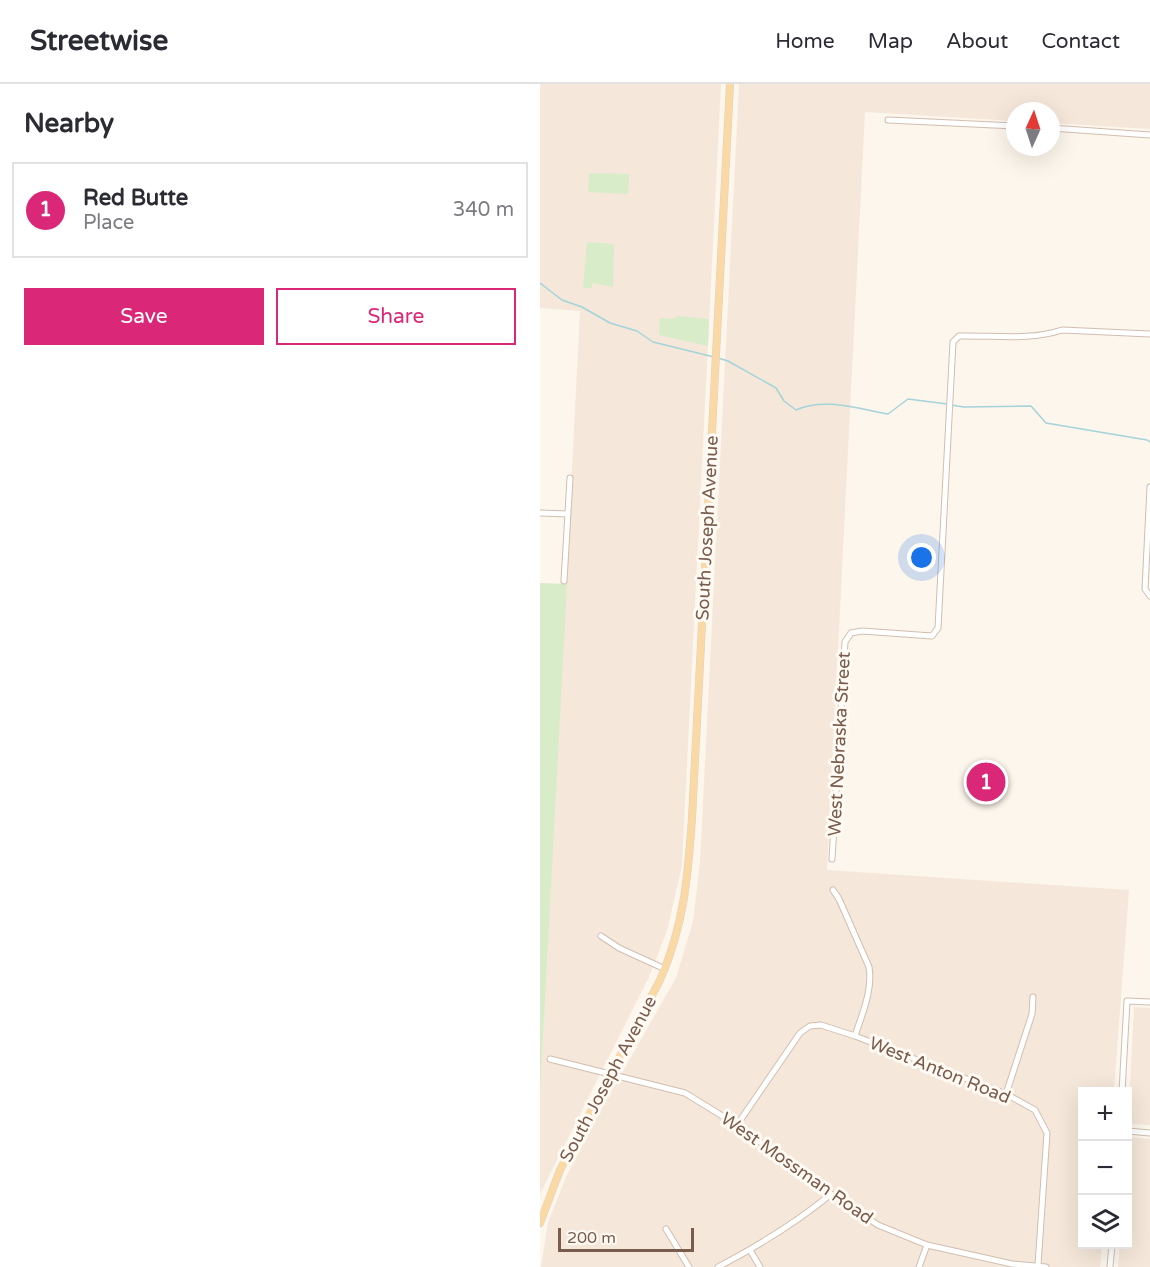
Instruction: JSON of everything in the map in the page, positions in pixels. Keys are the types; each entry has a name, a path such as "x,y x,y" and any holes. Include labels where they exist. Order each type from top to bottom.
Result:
{"main road":[{"name":"South Joseph Avenue","path":"540,1223 560,1170 665,969 684,906 688,875 730,84"}],"street":[{"path":"888,120 1006,126"},
{"path":"1060,129 1150,135"},
{"name":"West Nebraska Street","path":"832,859 845,642 851,633 862,631 932,636 938,628 953,342 959,336 999,338 1050,334 1062,330 1150,334"},
{"path":"564,581 570,478"},
{"path":"1150,488 1144,589 1150,596"},
{"path":"540,513 568,514"},
{"path":"833,890 869,967 871,977 855,1036"},
{"path":"601,936 619,948 665,969"},
{"path":"1006,1094 1032,1014 1033,997"},
{"path":"1122,1087 1128,1001 1150,1002"},
{"name":"West Anton Road","path":"737,1125 800,1033 810,1026 821,1026 855,1036 1006,1094 1035,1110 1047,1133 1038,1265"},
{"name":"West Mossman Road","path":"550,1059 685,1093 737,1125 831,1194 878,1225 927,1245 1012,1264 1047,1267"},
{"path":"1132,1131 1150,1133"},
{"path":"718,1267 750,1250 805,1215 831,1194"},
{"path":"666,1229 689,1267"},
{"path":"919,1267 927,1245"},
{"path":"1110,1267 1112,1249"},
{"path":"750,1250 760,1267"}],"shaded area":[{"path":"540,84 721,84 682,865 667,931 648,979 540,1194 540,1096 580,311 540,308"},
{"path":"739,84 1150,84 1150,129 1060,124 1060,102 1006,102 1006,120 865,112 827,870 1129,890 1114,1087 1078,1087 1078,1249 1102,1249 1100,1267 541,1267 548,1222 567,1175 599,1113 676,978 693,921 700,862"},
{"path":"1134,1007 1150,1008 1150,1125 1132,1124 1132,1087 1130,1087"},
{"path":"1132,1137 1150,1139 1150,1267 1118,1267 1120,1249 1132,1249"}],"green space":[{"path":"589,173 629,174 628,194 588,192"},
{"path":"587,242 614,244 613,287 592,283 592,288 583,288"},
{"path":"678,316 709,319 708,346 659,335 660,318 673,319"},
{"path":"540,583 567,584 540,1096"}],"waterway":[{"path":"540,283 562,300 582,307 610,323 637,331 653,342 714,357"},
{"path":"718,358 728,361 776,388 784,401 796,410 818,404 830,404 888,414 908,399 947,404"},
{"path":"951,405 964,407 1031,406 1046,423 1150,442"}],"place":[{"name":"Red Butte","path":"986,782"}]}
